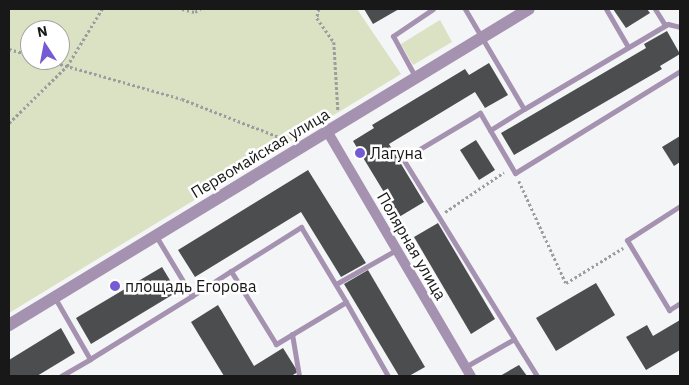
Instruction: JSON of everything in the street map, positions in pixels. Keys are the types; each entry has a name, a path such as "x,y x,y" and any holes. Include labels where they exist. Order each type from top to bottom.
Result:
{"street":[{"name":"Первомайская улица","path":"9,325 416,78 521,11"},
{"name":"Полярная улица","path":"327,131 468,372"}],"lane":[{"path":"416,78 393,36 433,9"},
{"path":"465,9 524,109"},
{"path":"606,9 628,47"},
{"path":"654,9 665,26"},
{"path":"490,130 665,26 680,27"},
{"path":"537,376 438,218 403,158 480,113 514,170 680,71"},
{"path":"680,206 627,240 669,310 680,303"},
{"path":"61,376 301,227 388,376"},
{"path":"156,235 192,296"},
{"path":"336,284 396,250"},
{"path":"231,271 276,344 346,302"},
{"path":"54,297 90,359"},
{"path":"292,334 299,376"},
{"path":"468,372 514,339"},
{"path":"72,370 75,376"}],"path":[{"path":"70,61 102,9"},
{"path":"182,9 195,12 200,9"},
{"path":"318,9 317,18 334,42 339,119"},
{"path":"70,67 182,99 297,144"},
{"path":"9,122 63,70"},
{"path":"438,218 474,189 514,170 566,283 600,265 629,244"}],"green space":[{"path":"9,9 357,9 401,74 9,313"},
{"path":"440,20 452,42 413,65 401,44"}],"building":[{"path":"364,9 399,9 373,24"},
{"path":"613,9 647,9 650,13 626,28"},
{"path":"667,31 680,54 660,66 662,69 514,155 501,133 646,48 644,44"},
{"path":"489,63 508,95 485,108 475,92 389,144 424,202 399,217 353,141 374,128 372,125 465,69 469,75"},
{"path":"680,136 680,162 674,166 662,147"},
{"path":"476,140 495,170 479,180 460,150"},
{"path":"308,170 366,263 341,277 301,212 195,277 178,250"},
{"path":"438,223 495,319 471,334 414,237"},
{"path":"162,267 177,292 91,344 76,318"},
{"path":"368,270 425,367 409,376 399,376 344,284"},
{"path":"596,283 615,315 556,351 536,318"},
{"path":"218,305 254,366 283,348 298,372 291,376 224,376 191,322"},
{"path":"680,320 680,350 646,370 626,337 647,325 653,336"},
{"path":"61,328 75,353 37,376 9,376 9,360"},
{"path":"519,365 527,376 500,376"}],"place":[{"name":"Лагуна","path":"360,153"},
{"name":"площадь Егорова","path":"115,286"}]}
